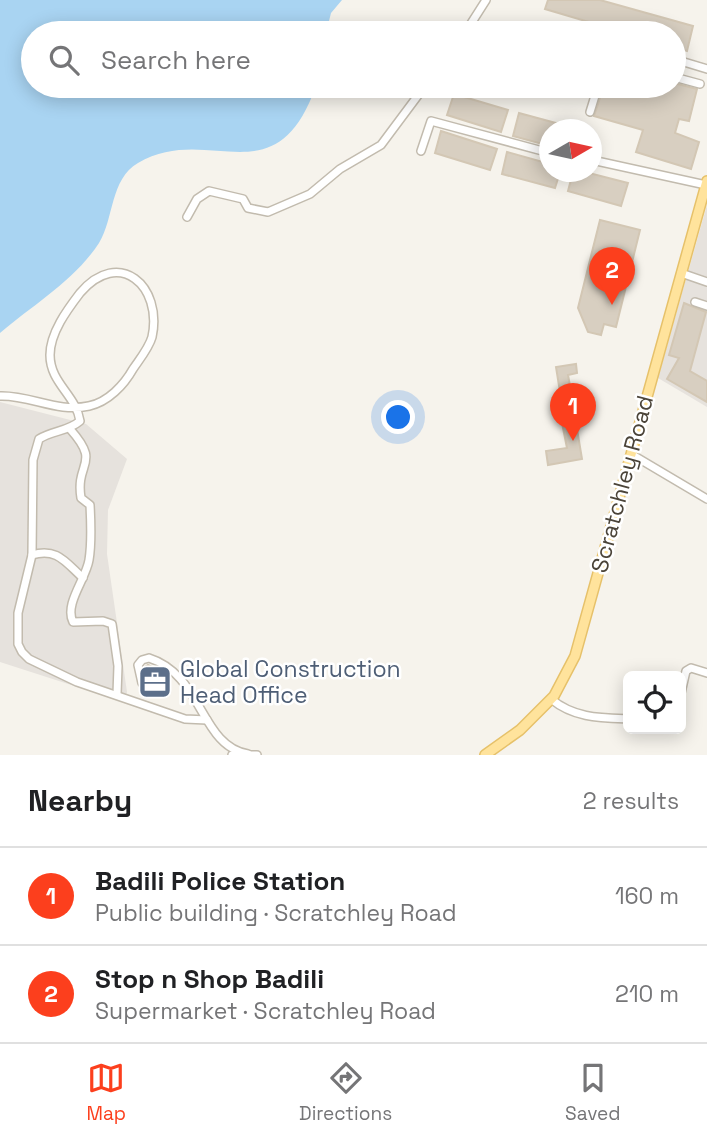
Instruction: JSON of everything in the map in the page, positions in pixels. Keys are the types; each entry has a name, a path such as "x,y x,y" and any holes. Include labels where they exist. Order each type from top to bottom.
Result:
{"main road":[{"name":"Scratchley Road","path":"485,755 520,730 551,699 575,656 707,183"}],"street":[{"path":"473,21 486,0"},
{"path":"686,63 707,69"},
{"path":"686,80 700,84"},
{"path":"187,218 197,199 209,191 243,199 248,208 268,212 310,194 340,169 381,145 416,98"},
{"path":"590,112 594,98"},
{"path":"421,151 431,121 539,150"},
{"path":"602,162 707,183"},
{"path":"0,396 66,410 78,408 93,405 111,396 130,376 151,339 153,317 149,296 137,279 122,271 106,274 86,286 65,312 50,352 52,373 78,408 80,421 70,429 51,432 39,439 33,460 32,555 18,613 18,644 29,659 77,682 185,719 207,720"},
{"path":"681,273 707,282"},
{"path":"695,302 707,306"},
{"path":"70,429 86,447 87,456 79,486 81,498 90,505 89,560 71,607 71,617 74,622 103,621 112,624 118,666 117,694"},
{"path":"631,454 707,499"},
{"path":"32,555 45,551 57,554 83,578"},
{"path":"142,682 140,662 149,658 159,662 181,677 207,720 225,743 239,752 257,755"},
{"path":"686,671 691,668 707,673"},
{"path":"551,699 560,706 584,716 623,719"},
{"path":"232,755 248,754"}],"shaded area":[{"path":"707,205 707,407 658,378"},
{"path":"0,402 86,424 127,459 108,510 107,554 127,692 124,702 0,662"}],"water":[{"path":"0,0 342,0 331,13 329,21 21,21 21,98 310,98 299,121 281,141 260,150 238,152 190,149 164,152 138,163 122,179 104,233 89,257 66,281 0,333"}],"building":[{"path":"548,0 600,0 675,21 586,21 545,9"},
{"path":"686,24 693,26 686,51"},
{"path":"686,86 697,89 689,121 679,119 675,133 699,142 691,169 636,152 643,130 594,116 600,98 686,98"},
{"path":"453,98 468,98 508,110 501,132 447,115"},
{"path":"519,113 541,119 539,143 513,136"},
{"path":"441,131 497,149 490,170 435,153"},
{"path":"507,152 539,161 539,182 557,182 555,188 502,174"},
{"path":"602,176 628,183 621,206 568,191 570,182 602,182"},
{"path":"600,220 640,230 616,327 604,324 601,335 588,332 578,308"},
{"path":"684,303 706,312 690,371 707,381 707,402 667,379 679,358 669,355"},
{"path":"576,364 577,373 568,375 571,391 560,392 556,367"},
{"path":"573,405 582,459 548,465 546,451 567,448 562,423 568,422 565,406"},
{"name":"Global Construction Head Office","path":"148,665 167,675 159,695 144,689 148,685 149,675 145,667"}],"place":[{"name":"Stop n Shop Badili","path":"612,305"},
{"name":"Badili Police Station","path":"573,441"},
{"name":"Global Construction Head Office","path":"155,682"}]}
